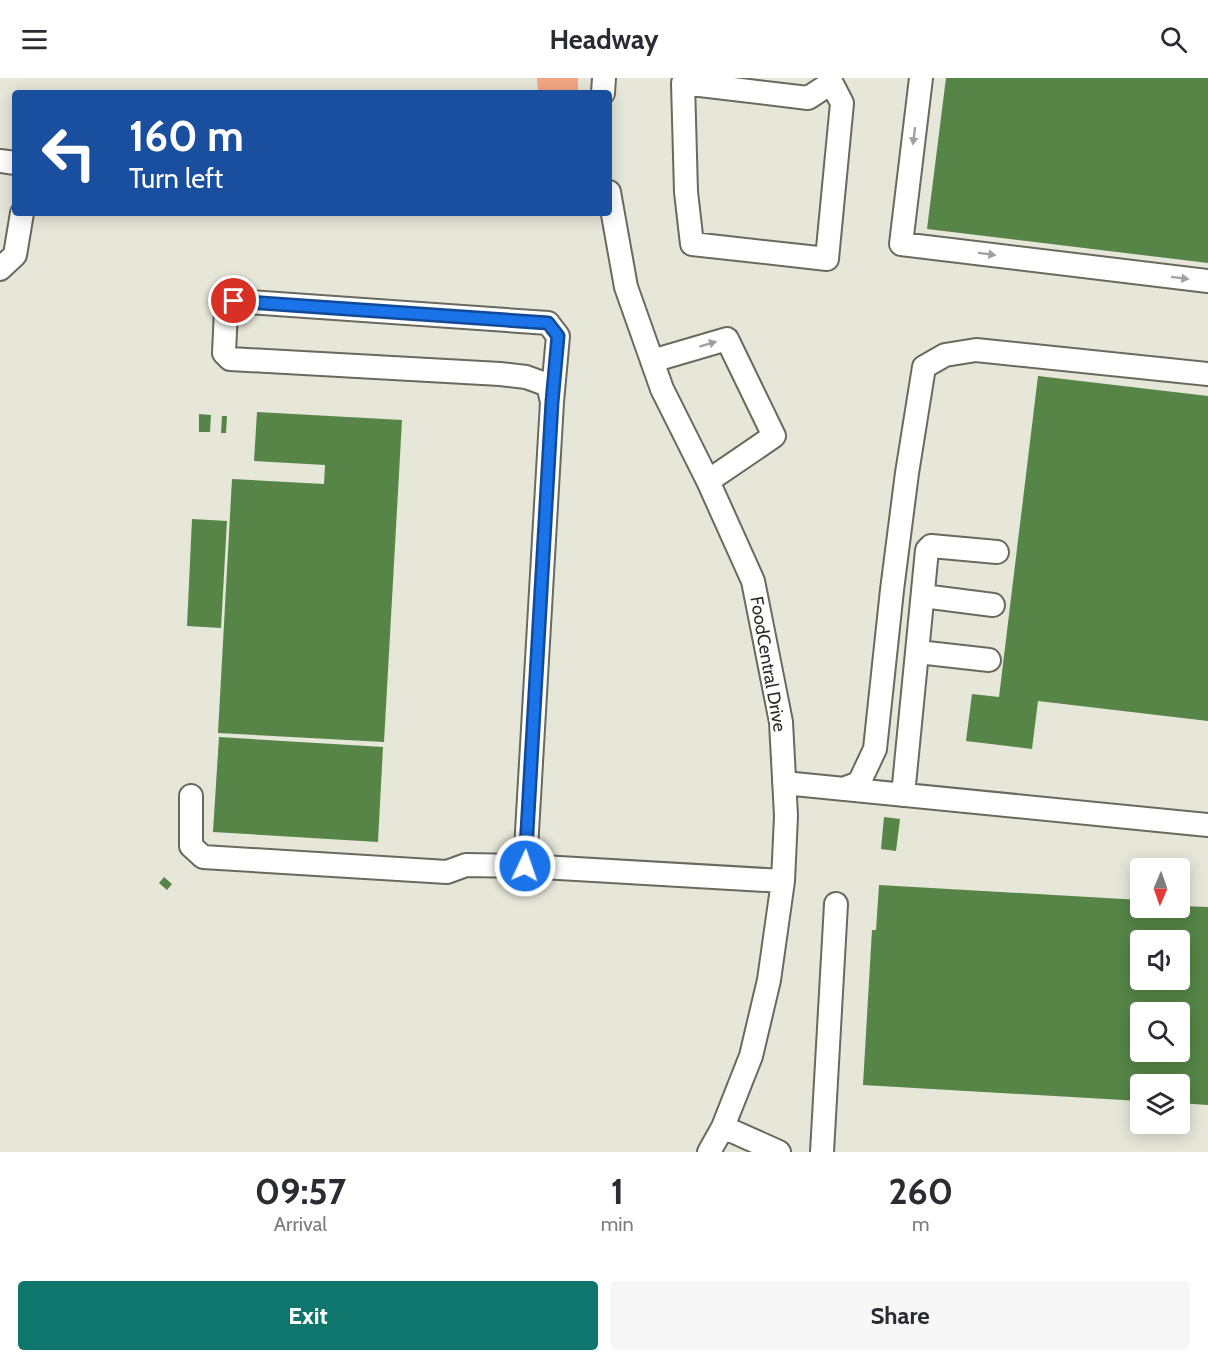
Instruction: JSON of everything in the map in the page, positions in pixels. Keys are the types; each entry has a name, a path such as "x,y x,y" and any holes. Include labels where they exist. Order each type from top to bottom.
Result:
{"street":[{"path":"921,78 901,244 1208,281"},
{"path":"830,81 843,103 827,259 692,244 686,192 682,83 808,98 830,81"},
{"name":"FoodCentral Drive","path":"612,209 626,287 662,389 708,481 753,581 781,722 786,816 783,881 769,980 751,1056 723,1127 709,1152"},
{"path":"0,268 15,255 22,216"},
{"path":"525,866 552,402 558,336 548,323 234,301 226,310 224,353 230,359 526,377 548,385 552,402"},
{"path":"652,361 727,339 774,436 708,481"},
{"path":"843,789 859,783 875,749 907,473 924,367 945,355 976,350 1208,374"},
{"path":"903,795 927,550 931,546 997,552"},
{"path":"923,596 993,605"},
{"path":"918,652 989,660"},
{"path":"784,783 1208,825"},
{"path":"190,796 190,846 202,857 447,872 466,865 525,866 783,881"},
{"path":"822,1152 836,904"},
{"path":"723,1127 779,1152"}],"shaded area":[{"path":"537,78 578,78 578,90 538,90"}],"building":[{"path":"946,78 1208,78 1208,263 927,229"},
{"path":"1038,376 1208,396 1208,721 1038,701 1032,749 966,741 972,694 999,697"},
{"path":"257,412 402,420 384,742 218,733 232,479 324,484 325,465 254,461"},
{"path":"199,414 211,415 210,432 199,432"},
{"path":"222,416 227,416 226,433 221,433"},
{"path":"192,519 227,521 221,628 187,626"},
{"path":"219,737 383,747 378,842 213,832"},
{"path":"884,817 900,819 896,851 881,849"},
{"path":"164,877 172,884 167,890 159,883"},
{"path":"879,885 1130,899 1130,918 1190,918 1190,906 1208,907 1208,1105 1190,1104 1190,1074 1130,1074 1130,1100 863,1085 872,930 876,930"}],"route":[{"path":"234,301 548,323 558,336 552,402 525,866"}]}
